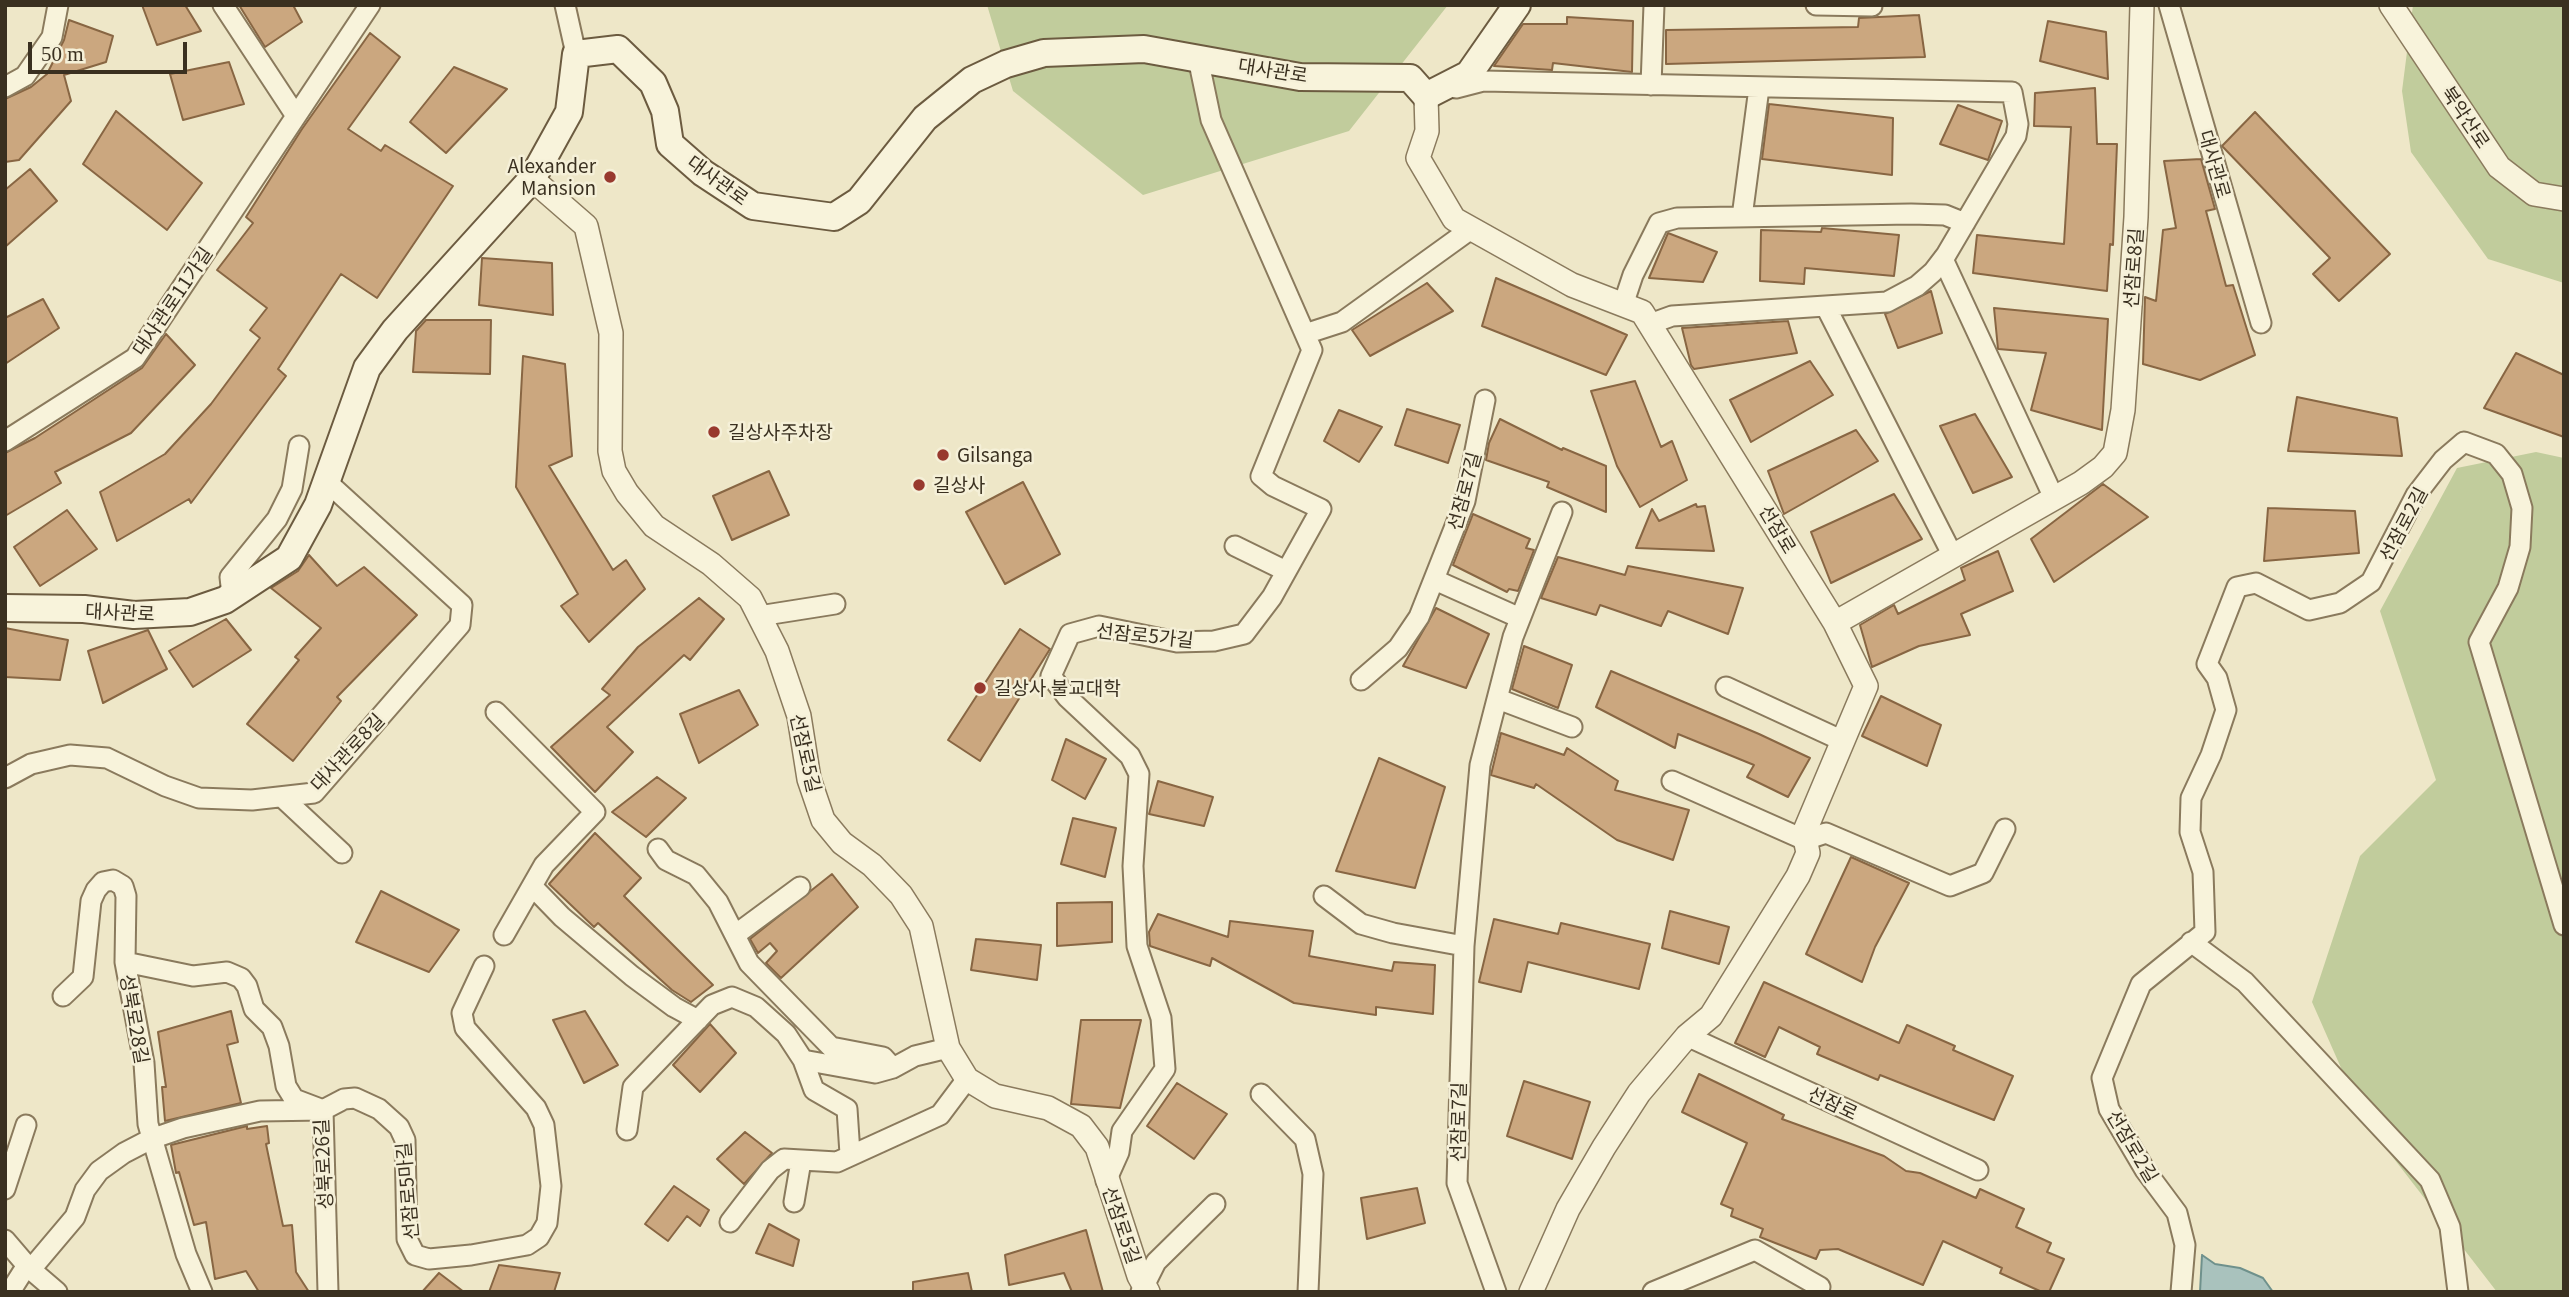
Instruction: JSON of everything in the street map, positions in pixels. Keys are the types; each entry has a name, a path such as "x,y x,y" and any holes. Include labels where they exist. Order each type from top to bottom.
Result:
{"main road":[{"path":"1426,96 1469,74 1517,5"},
{"name":"대사관로","path":"5,608 84,609 134,615 177,614 232,596 289,558 318,505 367,368 395,330 532,179 569,112 576,54 618,49 653,83 665,111 670,144 703,173 753,206 834,217 859,201 925,118 972,80 1006,64 1044,53 1144,49 1300,77 1410,78 1426,96"}],"street":[{"path":"5,87 25,76 52,37 58,5"},
{"path":"223,5 296,116"},
{"name":"대사관로11가길","path":"5,441 135,358 370,5"},
{"path":"565,5 576,54"},
{"path":"1651,85 1654,5"},
{"path":"1816,5 1872,6"},
{"name":"선잠로8길","path":"1835,623 2054,498 2103,467 2115,453 2123,410 2136,217 2142,5"},
{"name":"대사관로","path":"2169,5 2261,323"},
{"name":"북악산로","path":"2391,5 2499,167 2534,194 2564,199"},
{"name":"선잠로5가길","path":"1106,1181 1119,1152 1122,1130 1165,1069 1161,1018 1137,946 1133,866 1139,774 1130,756 1068,697 1051,676 1070,634 1099,626 1177,642 1214,641 1244,634 1286,571 1321,509 1273,486 1261,476 1312,350 1211,120 1198,58"},
{"path":"1426,96 1483,81 2012,92 2018,124 2016,136 1943,259 1917,286 1886,302 1672,316 1650,324"},
{"path":"1742,217 1759,88"},
{"name":"선잠로","path":"1426,96 1427,131 1418,158 1454,219 1572,285 1642,312 1835,623 1866,686 1804,833 1808,853 1798,876 1711,1016 1687,1036 1639,1093 1604,1147 1568,1209 1531,1292"},
{"name":"선잠로5길","path":"532,179 586,226 611,333 610,451 614,471 627,493 654,526 711,564 750,598 777,651 799,716 809,779 823,820 842,844 872,865 901,895 921,926 948,1048 967,1079 995,1096 1048,1108 1082,1126 1097,1147 1106,1181 1145,1290"},
{"path":"1623,305 1637,264 1659,223 1677,218 1911,214 1945,215 1965,223"},
{"path":"1306,334 1342,322 1471,229"},
{"path":"1943,259 2054,498"},
{"path":"1826,307 1953,556"},
{"name":"선잠로7길","path":"1361,680 1398,648 1419,617 1465,501 1485,400"},
{"name":"선잠로2길","path":"2181,1292 2185,1245 2177,1213 2144,1170 2109,1109 2102,1078 2141,984 2205,932 2203,872 2190,832 2190,798 2211,755 2226,710 2217,678 2207,664 2237,587 2256,583 2309,610 2340,603 2371,582 2416,495 2443,460 2464,442 2496,454 2512,474 2522,508 2520,547 2508,588 2479,642 2564,925"},
{"path":"232,596 230,577 276,519 292,489 299,446"},
{"name":"대사관로8길","path":"5,778 31,764 70,755 107,758 164,786 199,798 252,800 314,793 460,625 462,605 326,481"},
{"name":"선잠로7길","path":"1496,1292 1457,1183 1464,946 1480,765 1520,618 1562,512"},
{"path":"1236,546 1286,571"},
{"path":"1435,580 1520,618"},
{"path":"759,616 835,604"},
{"path":"1726,687 1843,741"},
{"path":"1498,699 1572,727"},
{"path":"496,712 595,812 544,865 504,935"},
{"path":"1672,781 1805,840 1826,833 1950,886 1983,873 2005,828"},
{"path":"282,797 342,853"},
{"path":"658,849 666,860 696,875 718,902 749,963 831,1047 883,1057 893,1068"},
{"name":"성북로28길","path":"63,996 83,977 91,901 103,881 113,880 122,886 126,896 125,962 144,1063 151,1139 186,1254 202,1292"},
{"path":"532,886 562,916 632,976 674,1007 698,1020"},
{"path":"735,935 800,887"},
{"path":"1324,896 1361,924 1393,933 1464,946"},
{"path":"2191,942 2245,982 2430,1181 2450,1227 2458,1292"},
{"name":"성북로26길","path":"125,962 192,976 227,972 241,978 247,986 254,1009 272,1027 279,1046 286,1086 294,1099 323,1110 328,1292"},
{"name":"선잠로5마길","path":"10,1292 75,1217 85,1190 99,1171 151,1139 183,1128 260,1111 323,1110 344,1099 355,1098 379,1109 399,1127 408,1159 407,1239 415,1255 429,1259 471,1255 527,1245 539,1237 548,1223 551,1186 544,1125 536,1108 465,1028 462,1013 484,966"},
{"path":"627,1130 633,1087 712,1006 732,997 757,1007 786,1034 803,1060 814,1090 847,1109 850,1154"},
{"name":"선잠로","path":"1687,1036 1978,1170"},
{"path":"803,1060 874,1073 893,1068 915,1056 948,1048"},
{"path":"730,1222 770,1170 784,1159 836,1162 940,1115 967,1079"},
{"path":"1261,1094 1305,1139 1308,1151 1313,1174 1308,1292"},
{"path":"5,1189 26,1125"},
{"path":"794,1202 801,1161"},
{"name":"선잠로5길","path":"1145,1290 1156,1262 1215,1204"},
{"path":"5,1240 29,1268 57,1292"},
{"path":"1653,1292 1755,1250 1820,1287"}],"green space":[{"path":"987,5 1448,5 1349,131 1143,195 1013,91"},
{"path":"2413,5 2564,5 2564,283 2488,259 2411,152 2402,91"},
{"path":"2536,452 2564,458 2564,1292 2497,1292 2364,1120 2312,1002 2360,856 2436,780 2380,611 2457,468"}],"water":[{"path":"2202,1255 2215,1264 2240,1268 2263,1278 2273,1292 2200,1292"}],"building":[{"path":"142,5 185,5 201,31 157,45"},
{"path":"239,5 293,5 302,22 265,47"},
{"path":"1919,15 1925,57 1666,64 1666,30 1858,27 1859,18"},
{"path":"1567,17 1633,21 1632,72 1553,63 1552,70 1494,66 1523,24 1567,24"},
{"path":"69,20 113,36 106,62 64,75 71,101 19,160 5,162 5,99 31,87 47,74 64,40"},
{"path":"2048,21 2106,32 2108,79 2040,61"},
{"path":"370,33 400,57 348,129 381,151 385,145 453,186 377,298 341,274 278,369 286,376 191,503 189,499 117,541 100,492 165,454 211,404 260,338 250,330 267,308 217,270 253,223 246,217 302,129"},
{"path":"229,62 244,104 183,120 170,74"},
{"path":"454,67 507,89 446,153 410,122"},
{"path":"2095,88 2097,144 2117,144 2113,245 2110,244 2107,291 1973,273 1977,235 2064,244 2071,127 2034,126 2035,93"},
{"path":"1769,104 1893,118 1892,175 1762,159"},
{"path":"1958,105 2002,121 1988,160 1940,144"},
{"path":"116,111 202,183 167,230 83,164"},
{"path":"2255,112 2390,254 2339,301 2313,274 2330,258 2222,146"},
{"path":"2201,159 2215,209 2206,211 2226,286 2233,285 2255,355 2200,380 2143,364 2145,297 2156,301 2163,230 2176,228 2164,161"},
{"path":"30,169 57,201 5,247 5,190"},
{"path":"1822,228 1899,235 1894,276 1805,268 1804,284 1760,281 1761,230 1821,232"},
{"path":"1668,233 1717,252 1703,282 1649,278"},
{"path":"482,258 552,263 553,315 479,305"},
{"path":"1496,278 1627,335 1606,375 1482,326"},
{"path":"1427,283 1453,311 1370,356 1352,330"},
{"path":"1931,291 1942,333 1898,348 1885,314"},
{"path":"43,299 59,328 5,364 5,318"},
{"path":"1994,308 2108,319 2102,430 2031,410 2046,353 1998,349"},
{"path":"426,320 491,320 490,374 413,372 416,331"},
{"path":"1788,321 1797,353 1694,369 1691,365 1682,328"},
{"path":"166,334 195,365 131,433 55,472 61,483 5,516 5,453 35,438 142,368"},
{"path":"2516,353 2564,375 2564,437 2484,408"},
{"path":"523,356 565,364 572,456 549,466 613,570 626,560 645,589 589,642 561,606 578,594 516,487"},
{"path":"1810,361 1833,395 1751,442 1730,400"},
{"path":"1635,381 1661,447 1672,441 1687,480 1640,507 1617,466 1591,391"},
{"path":"2297,397 2397,418 2402,456 2288,451"},
{"path":"1407,409 1460,425 1448,463 1395,445"},
{"path":"1339,410 1382,427 1359,462 1324,441"},
{"path":"1975,414 2012,477 1973,493 1940,426"},
{"path":"1500,419 1562,450 1563,448 1606,466 1606,512 1547,487 1549,482 1486,460 1489,443"},
{"path":"1856,430 1878,461 1784,514 1768,471"},
{"path":"769,471 789,515 732,540 713,496"},
{"path":"1023,482 1060,554 1005,584 966,512"},
{"path":"2103,484 2148,517 2054,582 2031,539"},
{"path":"1894,494 1922,539 1831,583 1811,532"},
{"path":"1696,504 1697,507 1705,506 1714,551 1636,548 1652,509 1659,521"},
{"path":"2268,508 2355,511 2359,553 2264,561"},
{"path":"67,510 97,549 40,586 14,547"},
{"path":"1473,514 1530,539 1526,548 1534,550 1518,591 1509,589 1507,592 1453,565"},
{"path":"1998,551 2013,591 1961,614 1970,635 1919,646 1872,667 1860,625 1894,605 1898,614 1965,580 1961,568"},
{"path":"309,555 337,586 364,567 417,615 337,697 341,701 293,761 247,724 299,660 295,657 321,628 271,588 298,571"},
{"path":"1558,557 1625,575 1628,566 1743,588 1728,634 1668,611 1661,626 1600,605 1596,615 1541,598"},
{"path":"699,598 724,619 690,660 684,655 607,727 633,752 595,792 551,747 610,695 602,689 638,647"},
{"path":"1436,608 1489,634 1466,688 1403,666"},
{"path":"226,619 251,650 193,687 169,651"},
{"path":"5,628 68,640 60,680 5,677"},
{"path":"1020,629 1050,649 980,761 948,740"},
{"path":"148,630 167,669 103,703 88,651"},
{"path":"1524,646 1572,665 1558,708 1512,689"},
{"path":"1611,671 1810,758 1788,797 1747,777 1754,765 1678,734 1675,748 1596,707"},
{"path":"739,690 758,725 699,763 680,714"},
{"path":"1881,696 1941,725 1927,766 1862,736"},
{"path":"1501,733 1564,755 1567,748 1618,781 1615,790 1689,810 1673,860 1617,840 1536,784 1534,788 1491,775"},
{"path":"1066,739 1106,759 1085,799 1052,780"},
{"path":"1379,758 1445,787 1415,888 1336,871"},
{"path":"657,777 686,798 646,837 612,812"},
{"path":"1158,781 1213,797 1204,826 1149,814"},
{"path":"1073,818 1116,828 1105,877 1061,864"},
{"path":"595,833 641,878 624,896 713,985 691,1002 672,990 598,923 594,927 549,884"},
{"path":"1851,857 1909,883 1875,947 1862,982 1806,954"},
{"path":"832,874 858,907 781,978 766,963 777,951 770,943 758,953 750,939"},
{"path":"381,891 459,930 429,972 356,942"},
{"path":"1112,902 1112,942 1057,946 1057,903"},
{"path":"1670,911 1729,927 1719,964 1662,948"},
{"path":"1158,914 1228,937 1230,921 1313,931 1309,956 1392,971 1394,962 1435,965 1433,1014 1376,1007 1376,1015 1294,1003 1212,958 1210,966 1150,946 1149,932"},
{"path":"1494,919 1558,934 1561,923 1650,944 1639,989 1528,962 1521,992 1479,982"},
{"path":"976,939 1041,945 1037,980 971,970"},
{"path":"1764,982 1899,1043 1907,1025 1955,1046 1953,1050 2013,1076 1994,1120 1880,1075 1878,1080 1817,1054 1820,1047 1779,1027 1765,1057 1735,1043"},
{"path":"231,1011 238,1042 227,1045 241,1103 165,1121 162,1087 166,1087 158,1032"},
{"path":"585,1011 618,1065 584,1083 553,1020"},
{"path":"1081,1020 1141,1020 1120,1108 1071,1104"},
{"path":"710,1024 736,1053 700,1092 673,1065"},
{"path":"1699,1074 1784,1115 1782,1119 1884,1156 1906,1171 1920,1173 1976,1198 1980,1189 2024,1209 2016,1227 2051,1243 2047,1252 2064,1259 2049,1292 2042,1292 2000,1273 2002,1268 1943,1241 1923,1285 1838,1249 1820,1250 1816,1259 1760,1237 1763,1229 1731,1216 1733,1209 1721,1204 1747,1143 1682,1112"},
{"path":"1524,1081 1590,1102 1572,1159 1507,1136"},
{"path":"1177,1083 1227,1114 1194,1159 1147,1126"},
{"path":"247,1126 247,1129 267,1126 269,1143 266,1144 283,1226 292,1225 296,1272 309,1292 259,1292 246,1271 215,1279 206,1222 194,1225 179,1172 176,1173 171,1145"},
{"path":"745,1132 772,1153 744,1184 717,1159"},
{"path":"674,1186 709,1210 700,1226 687,1216 668,1241 645,1224"},
{"path":"1417,1188 1425,1223 1367,1239 1361,1198"},
{"path":"769,1224 799,1240 793,1266 756,1253"},
{"path":"1086,1230 1103,1292 1072,1292 1064,1273 1009,1285 1005,1255"},
{"path":"499,1265 560,1273 554,1292 489,1292"},
{"path":"439,1273 464,1292 422,1292"},
{"path":"968,1273 972,1292 913,1292 913,1282"}],"place":[{"name":"Alexander Mansion","path":"610,177"},
{"name":"길상사주차장","path":"714,432"},
{"name":"Gilsanga","path":"943,455"},
{"name":"길상사","path":"919,485"},
{"name":"길상사 불교대학","path":"980,688"}]}
